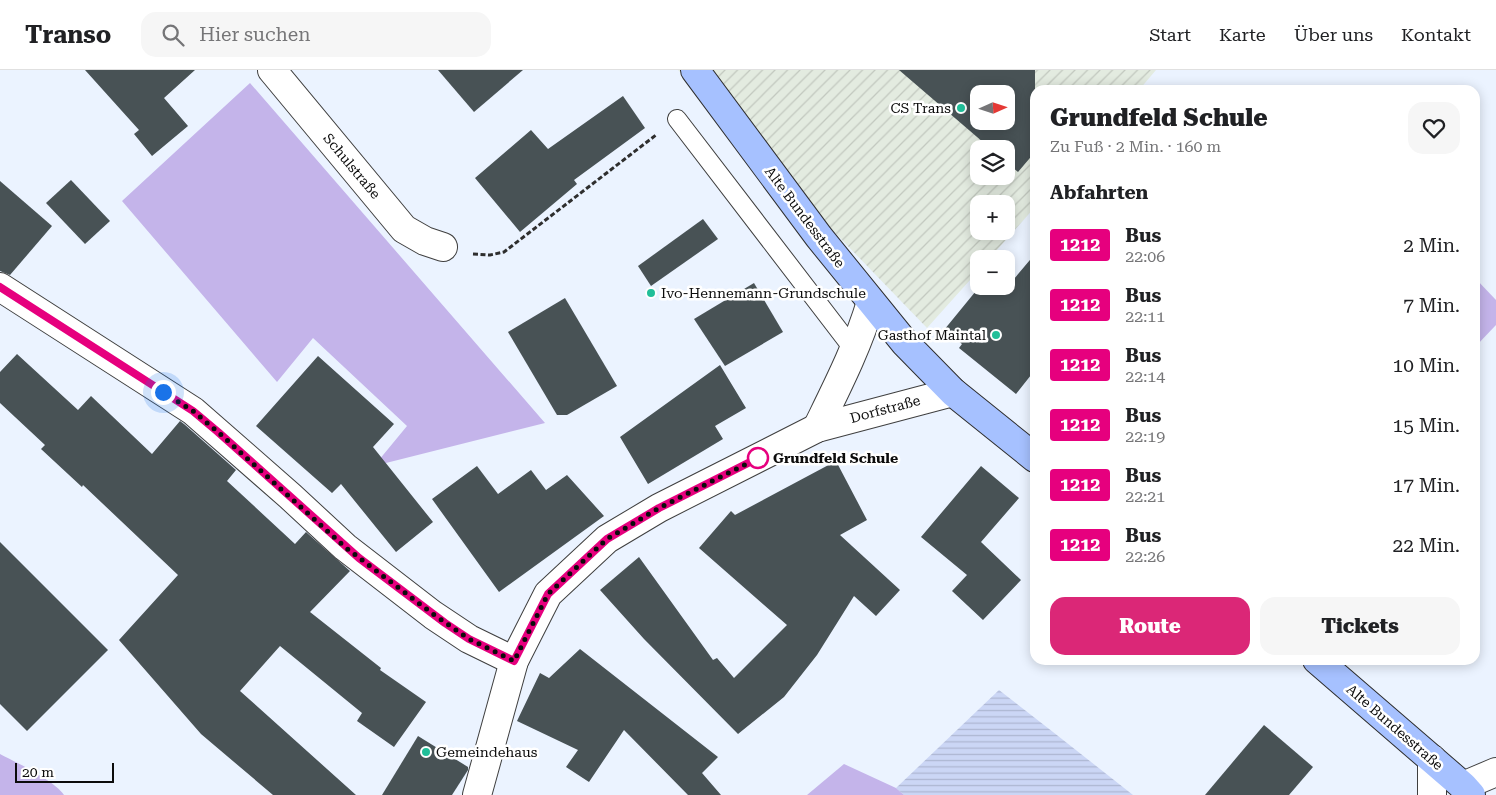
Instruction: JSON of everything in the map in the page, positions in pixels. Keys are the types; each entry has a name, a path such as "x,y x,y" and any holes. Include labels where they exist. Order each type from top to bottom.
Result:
{"main road":[{"name":"Alte Bundesstraße","path":"695,70 819,237 905,344 953,392 1030,454"},
{"name":"Alte Bundesstraße","path":"1323,665 1467,790"}],"street":[{"name":"Schulstraße","path":"272,70 404,229 425,241 443,247"},
{"path":"0,288 193,411 359,558 462,634 514,661"},
{"name":"Dorfstraße","path":"817,428 854,350 871,302"},
{"name":"Dorfstraße","path":"477,795 514,661 548,594 607,539 659,508 817,428 953,392"},
{"path":"1432,759 1432,795"},
{"path":"1467,790 1496,772"}],"lane":[{"path":"677,119 854,350"}],"path":[{"path":"443,247 477,256 490,256 504,252 677,119"}],"shaded area":[{"path":"678,70 1156,70 1143,85 1030,85 1030,213 1015,230 1015,195 970,195 970,240 1006,240 997,250 970,250 970,280 927,328"},
{"path":"250,83 545,423 374,466 407,426 313,338 277,382 122,201"},
{"path":"1480,283 1496,300 1496,325 1480,342"},
{"path":"999,690 1133,795 904,795 896,788"},
{"path":"0,754 44,778 64,795 0,795"},
{"path":"844,764 896,788 904,795 807,795"}],"building":[{"path":"85,70 195,70 164,98 188,126 152,156 134,134 139,130"},
{"path":"438,70 523,70 474,112"},
{"path":"899,70 1035,70 1035,85 1030,85 1030,158 1018,172 1015,170 1015,140 981,140"},
{"path":"623,96 645,128 574,180 577,184 520,232 475,178 531,130 548,149"},
{"path":"71,180 110,221 85,244 46,203"},
{"path":"0,181 52,226 10,275 0,271"},
{"path":"703,219 718,239 651,286 638,266"},
{"path":"1030,260 1030,376 1016,394 959,348 962,344 944,330 973,295 1015,295 1015,278"},
{"path":"754,283 783,332 725,366 694,319"},
{"path":"565,298 617,386 567,415 557,415 508,332"},
{"path":"17,354 78,410 91,396 152,454 180,421 236,470 227,481 295,544 306,532 350,571 310,612 381,668 380,670 426,702 394,747 357,721 362,713 280,646 240,691 356,795 273,795 201,734 119,640 178,575 83,485 82,487 41,449 45,445 0,403 0,372"},
{"path":"318,356 394,424 373,447 433,522 396,552 341,484 332,493 256,426"},
{"path":"720,365 746,408 715,426 723,439 648,484 620,437"},
{"path":"836,461 867,520 840,535 900,590 876,616 854,596 817,655 784,697 738,734 644,639 600,590 639,557 713,660 717,658 734,678 787,625 699,548 731,511 735,515"},
{"path":"477,466 498,494 531,470 546,490 567,475 604,516 499,592 432,499"},
{"path":"981,466 1019,498 981,542 1021,580 983,620 952,591 967,575 921,537"},
{"path":"0,542 108,650 27,731 0,704"},
{"path":"580,649 718,757 702,773 721,795 688,795 624,730 589,782 566,767 578,750 517,721 540,673 549,678"},
{"path":"1264,725 1313,767 1289,795 1205,795"},
{"name":"Gemeindehaus","path":"418,736 468,767 468,770 452,795 382,795"}],"bus line":[{"name":"1212","path":"0,287 87,345 193,411 359,558 469,639 514,661 548,594 607,539 659,508 758,458"}],"place":[{"name":"CS Trans","path":"961,108"},
{"name":"Ivo-Hennemann-Grundschule","path":"651,293"},
{"name":"Gasthof Maintal","path":"996,335"},
{"name":"Grundfeld Schule","path":"758,458"},
{"name":"Gemeindehaus","path":"426,752"}],"route":[{"path":"163,392 193,411 218,432 345,547 469,639 514,661 548,594 607,539 659,508 758,458"}]}
